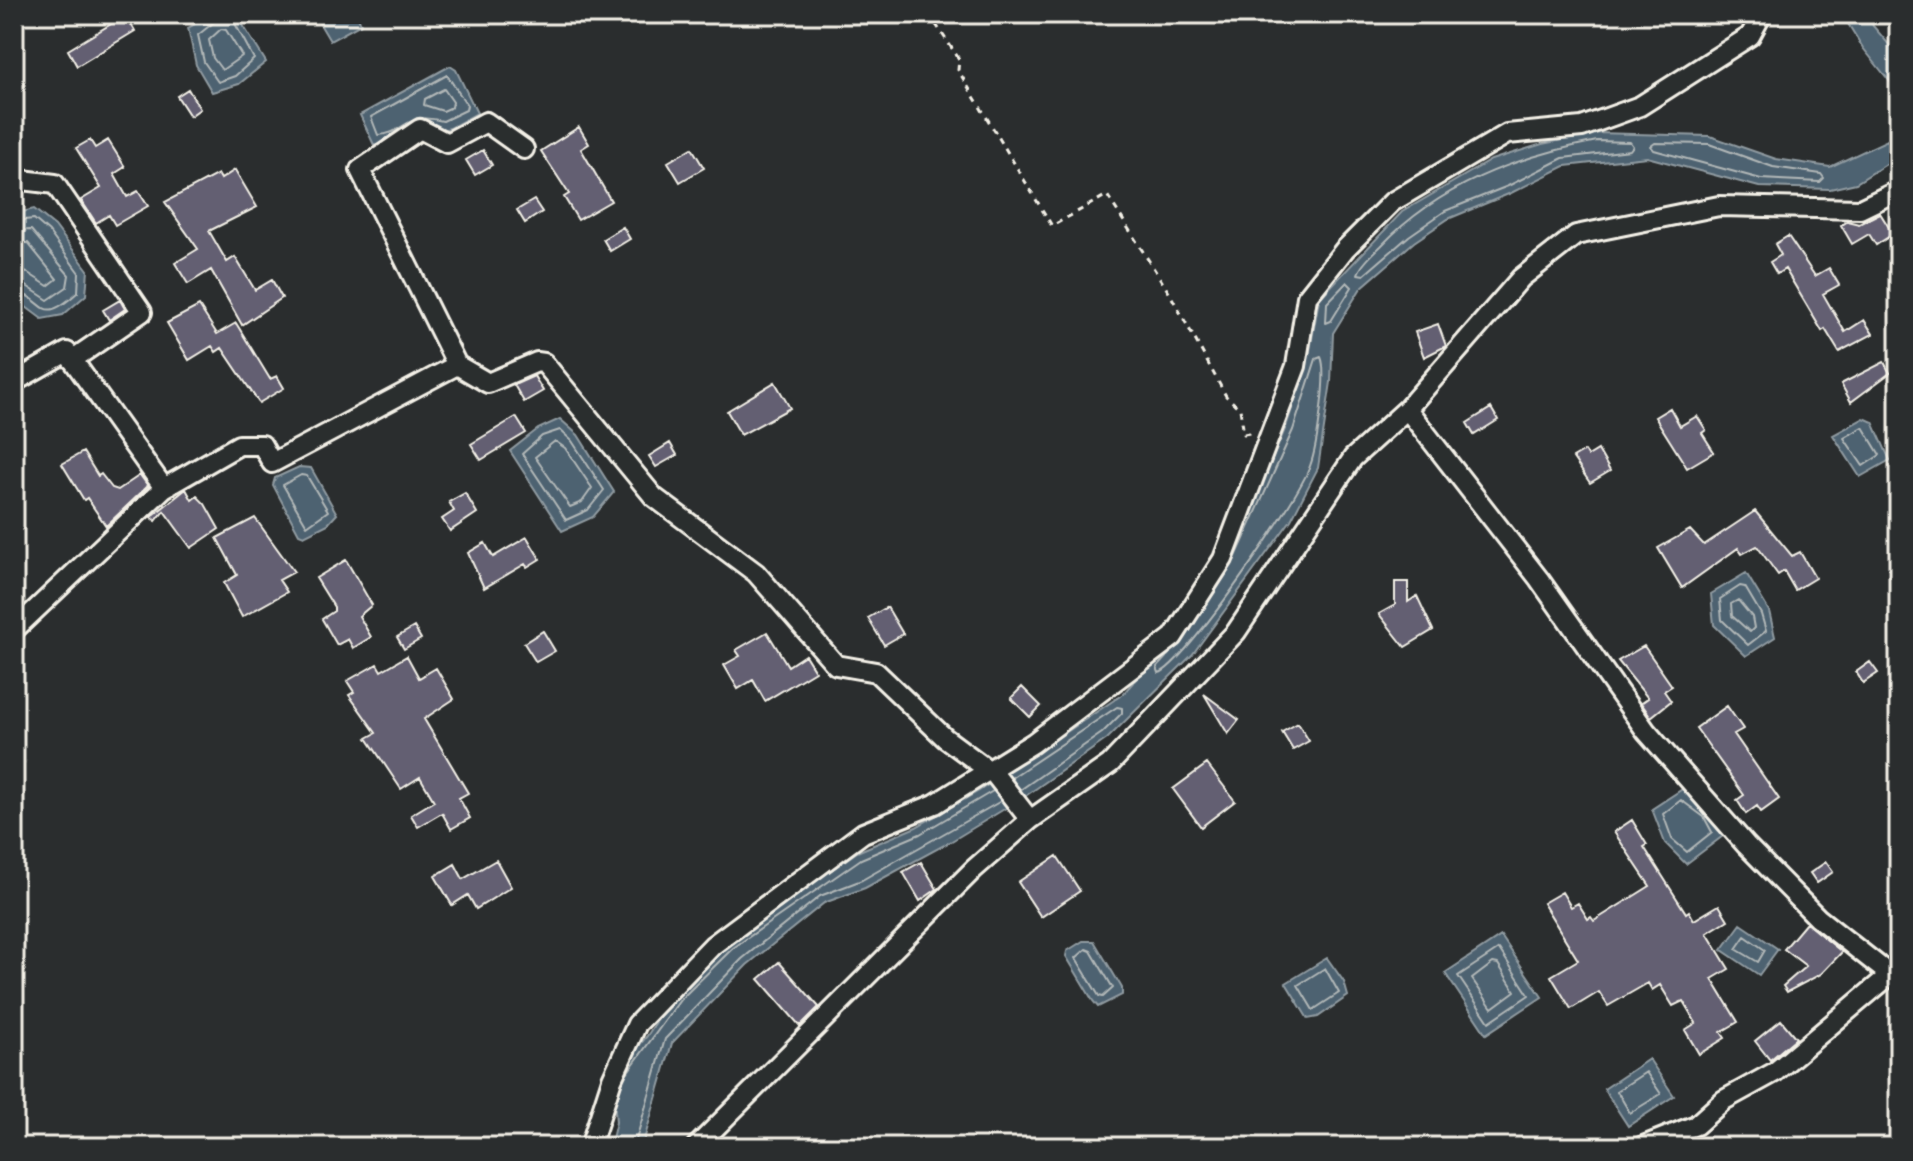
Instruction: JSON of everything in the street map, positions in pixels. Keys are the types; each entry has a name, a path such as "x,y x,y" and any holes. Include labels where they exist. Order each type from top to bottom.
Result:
{"street":[{"path":"590,1147 612,1079 637,1024 713,945 863,833 935,804 992,773 1173,637 1223,559 1296,366 1307,297 1345,249 1392,202 1507,134 1582,127 1640,106 1750,36 1762,14"},
{"path":"524,149 486,122 447,143 420,129 360,170 457,365 488,383 537,362 544,363 654,497 756,573 836,665 876,672 945,738 992,773 1030,820"},
{"path":"14,179 55,184 142,312 72,360"},
{"path":"696,1147 974,869 1030,820 1110,764 1236,632 1353,458 1407,409 1521,278 1576,235 1719,206 1860,209 1899,190"},
{"path":"14,382 67,352 164,488"},
{"path":"14,630 164,488 239,445 262,445 272,463 457,365"},
{"path":"1407,409 1539,579 1646,731 1746,845 1818,918 1894,970 1775,1072 1724,1100 1696,1125 1641,1147"}],"path":[{"path":"929,14 959,59 958,70 1052,226 1107,195 1170,294 1226,396 1240,409 1244,434 1273,430"},
{"path":"14,760 26,762"}],"water":[{"path":"213,14 236,14 266,62 239,84 212,92 196,65 188,28"},
{"path":"314,14 357,14 361,24 330,41"},
{"path":"1842,14 1868,14 1873,26 1899,56 1899,93 1863,48"},
{"path":"450,66 456,70 477,113 450,128 374,145 360,115"},
{"path":"1899,119 1899,156 1856,183 1830,189 1759,187 1647,157 1565,166 1448,219 1414,242 1361,288 1333,333 1331,382 1318,468 1291,520 1192,655 1107,739 1024,797 865,888 824,903 747,965 672,1043 642,1147 610,1147 616,1122 612,1079 647,1036 673,995 728,942 857,852 916,827 979,791 1123,694 1173,637 1251,509 1286,427 1309,356 1319,299 1402,212 1491,160 1542,144 1596,133 1710,136 1776,159 1830,167 1892,138"},
{"path":"34,209 55,226 88,270 86,295 63,315 42,319 14,298 14,214"},
{"path":"1864,418 1873,422 1890,460 1860,477 1833,435"},
{"path":"560,419 578,435 614,492 593,517 562,531 510,451 538,429"},
{"path":"299,467 311,468 337,514 328,524 304,536 299,534 273,485 275,478"},
{"path":"1746,573 1769,611 1775,637 1746,656 1714,625 1711,594"},
{"path":"1684,788 1711,812 1723,836 1686,864 1665,843 1652,809"},
{"path":"1741,924 1778,949 1759,975 1722,950"},
{"path":"1501,936 1542,997 1486,1034 1445,973"},
{"path":"1083,941 1094,941 1122,988 1122,995 1098,1007 1066,956 1067,951"},
{"path":"1327,958 1344,982 1348,996 1318,1017 1308,1019 1286,983"},
{"path":"1649,1059 1674,1096 1628,1126 1604,1089"}],"building":[{"path":"126,15 135,31 77,66 68,50"},
{"path":"188,89 200,109 190,116 177,96"},
{"path":"579,127 589,144 581,149 611,201 578,220 564,197 569,194 541,151"},
{"path":"90,140 95,148 108,140 125,167 114,174 127,197 138,191 148,206 115,225 109,215 96,223 81,200 101,188 76,148"},
{"path":"692,148 704,168 680,182 668,162"},
{"path":"483,150 492,165 475,175 466,160"},
{"path":"235,170 257,207 209,231 227,262 235,257 255,290 272,280 282,298 242,325 211,270 188,284 175,263 198,249 165,202 218,174 221,179"},
{"path":"534,200 542,212 525,223 517,210"},
{"path":"1880,213 1893,234 1876,245 1869,234 1852,244 1841,225 1847,221 1859,224"},
{"path":"623,227 630,239 610,251 603,239"},
{"path":"1788,236 1815,276 1829,268 1839,285 1823,294 1845,332 1864,320 1873,334 1839,352 1825,329 1822,331 1785,269 1777,274 1770,262 1781,255 1775,244"},
{"path":"120,300 125,309 109,320 103,310"},
{"path":"199,306 217,334 236,323 270,379 277,376 284,388 259,403 222,348 216,352 212,346 189,360 167,323"},
{"path":"1438,324 1446,346 1424,357 1415,332"},
{"path":"1884,362 1890,373 1851,402 1841,384"},
{"path":"534,376 543,391 524,402 514,385"},
{"path":"775,382 790,408 741,435 727,411"},
{"path":"1491,408 1498,420 1474,435 1467,423"},
{"path":"1670,408 1680,426 1697,416 1706,430 1702,433 1714,452 1687,468 1655,417"},
{"path":"516,417 526,433 481,460 471,444"},
{"path":"670,443 677,455 656,467 649,456"},
{"path":"1598,450 1610,471 1590,483 1573,458 1585,451 1588,456"},
{"path":"83,452 98,476 101,474 112,488 118,490 140,475 148,486 106,526 87,498 84,500 62,464"},
{"path":"186,489 192,500 197,496 205,504 219,529 191,548 164,511 156,521 151,517"},
{"path":"465,493 477,513 450,531 442,519 454,511 449,502"},
{"path":"1755,511 1792,556 1800,552 1815,578 1795,590 1784,571 1778,575 1757,546 1742,554 1738,548 1682,588 1658,548 1690,530 1704,545"},
{"path":"255,518 294,572 279,580 287,592 242,617 224,583 237,575 217,538"},
{"path":"527,537 540,559 527,567 525,564 484,588 468,553 485,543 493,557"},
{"path":"346,560 372,605 359,616 371,637 353,648 348,639 337,645 322,619 334,611 334,607 316,578"},
{"path":"1395,582 1408,582 1408,602 1417,596 1433,630 1405,647 1379,614 1395,605"},
{"path":"887,607 903,634 884,645 868,618"},
{"path":"414,627 421,639 404,649 397,637"},
{"path":"543,631 555,651 536,662 524,643"},
{"path":"767,632 788,666 805,655 815,671 765,701 753,680 738,689 724,665 740,656 736,650"},
{"path":"1644,646 1672,686 1664,691 1671,701 1651,717 1641,703 1648,698 1618,661"},
{"path":"407,656 419,678 436,668 454,699 424,719 468,793 459,798 470,818 451,829 442,813 418,827 411,815 434,801 420,777 401,789 367,738 376,733 349,695 354,692 347,681 377,664 381,671"},
{"path":"1870,662 1878,673 1863,683 1856,672"},
{"path":"1022,687 1041,706 1030,717 1011,698"},
{"path":"1204,694 1239,720 1228,734"},
{"path":"1727,706 1743,729 1734,734 1779,799 1761,812 1757,806 1746,814 1737,800 1744,795 1696,728"},
{"path":"1298,723 1309,741 1293,750 1282,732"},
{"path":"1207,764 1235,801 1201,827 1173,789"},
{"path":"1632,820 1647,845 1644,847 1686,913 1689,911 1694,920 1719,905 1728,920 1707,933 1729,969 1712,979 1738,1022 1721,1032 1725,1038 1699,1054 1685,1030 1696,1023 1683,1001 1673,1006 1660,985 1652,990 1648,983 1608,1006 1599,992 1571,1009 1551,976 1578,960 1543,903 1562,892 1571,907 1578,903 1588,919 1591,917 1594,921 1650,886 1614,832"},
{"path":"1057,856 1080,891 1041,917 1018,882"},
{"path":"496,860 511,887 476,909 468,895 452,905 435,876 455,864 463,879"},
{"path":"921,862 937,889 920,901 903,872"},
{"path":"1826,862 1833,872 1817,883 1810,873"},
{"path":"1806,923 1842,952 1821,974 1787,992 1783,986 1806,966 1784,949"},
{"path":"779,962 819,1007 800,1026 759,979"},
{"path":"1781,1020 1796,1038 1770,1060 1755,1041"}]}
